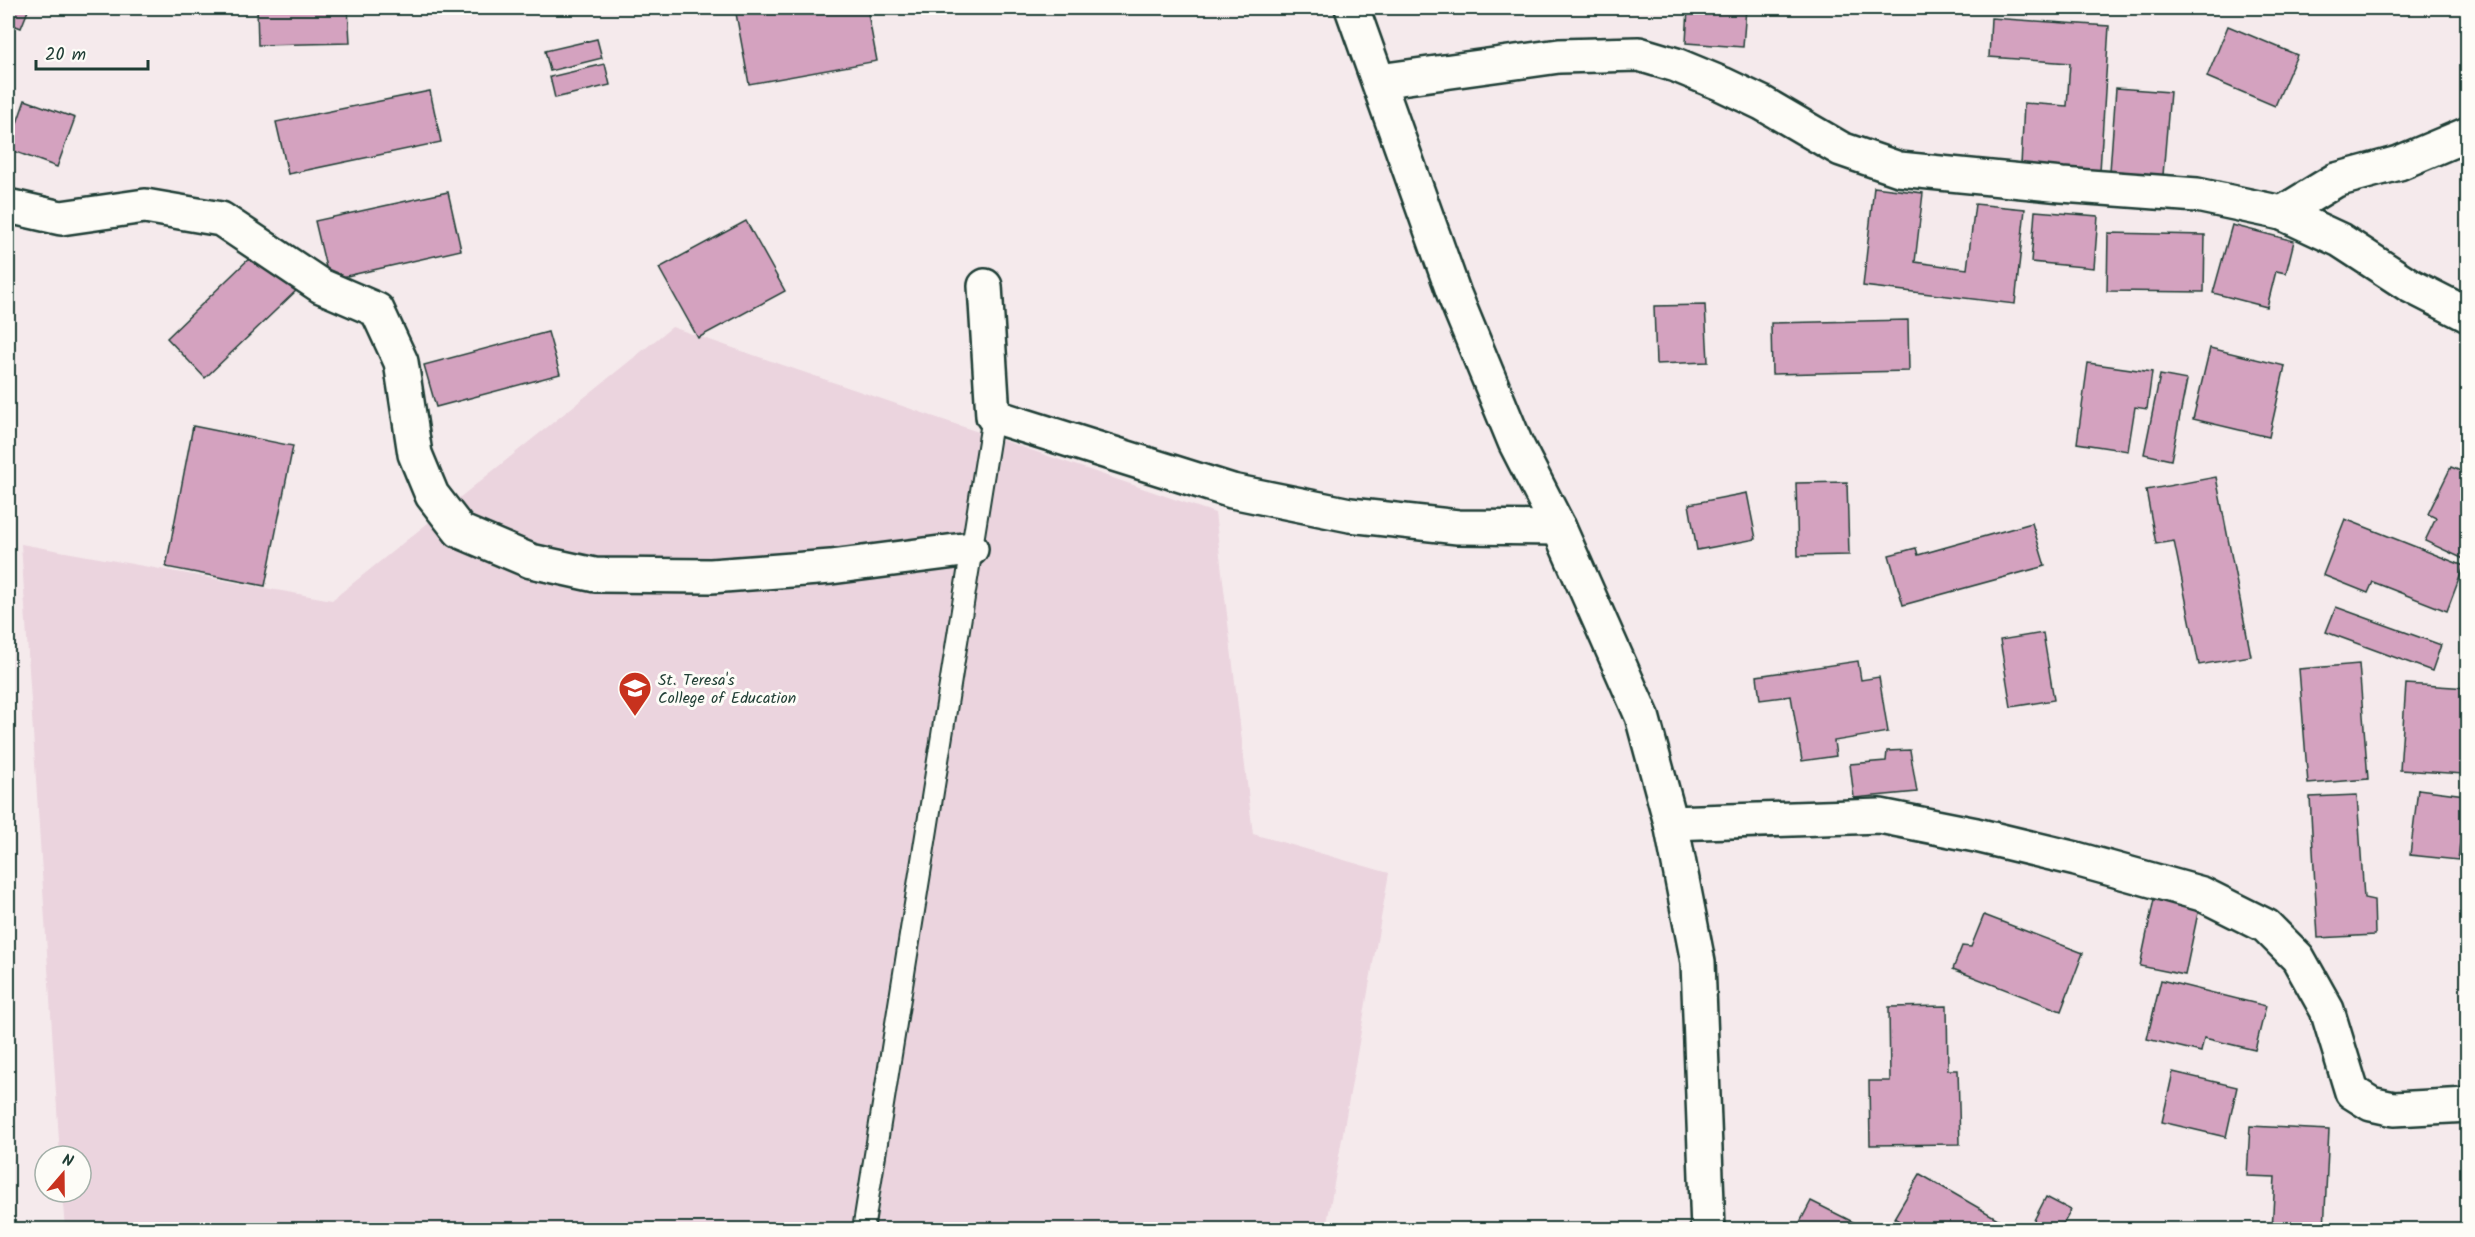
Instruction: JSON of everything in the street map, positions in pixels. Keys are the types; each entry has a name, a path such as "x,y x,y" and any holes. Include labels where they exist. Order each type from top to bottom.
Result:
{"street":[{"path":"1352,8 1454,294 1515,442 1559,528 1642,716 1671,823 1698,962 1708,1230"},
{"path":"1379,81 1559,56 1639,54 1676,65 1722,84 1762,103 1841,149 1899,169 2062,186 2197,195 2282,213 2340,240 2409,285 2468,315"},
{"path":"2282,213 2336,180 2399,163 2468,134"},
{"path":"8,206 62,218 145,206 221,219 321,286 377,310 401,362 414,454 432,495 460,531 531,561 596,575 711,576 831,567 971,549"},
{"path":"984,286 993,416 1232,491 1350,514 1447,526 1559,528"},
{"path":"1671,823 1880,816 2031,848 2202,894 2266,926 2298,958 2327,1010 2352,1092 2371,1104 2394,1109 2468,1105"}],"lane":[{"path":"863,1230 993,416"}],"shaded area":[{"name":"St. Teresa's College of Education","path":"672,327 1215,513 1253,834 1389,873 1326,1229 65,1229 63,1204 93,1204 93,1144 59,1144 21,544 332,600"}],"building":[{"path":"8,8 29,8 21,28 8,23"},
{"path":"257,8 348,8 350,43 258,45"},
{"path":"735,8 867,8 877,61 749,84"},
{"path":"1688,8 1746,8 1743,47 1686,43"},
{"path":"1991,18 2109,26 2100,171 2021,166 2024,103 2067,106 2070,63 1989,57"},
{"path":"2228,26 2297,55 2275,106 2207,77"},
{"path":"597,39 602,58 550,71 545,51"},
{"path":"605,64 610,85 555,98 550,77"},
{"path":"2116,88 2170,92 2163,175 2110,171"},
{"path":"430,91 441,142 288,174 276,122"},
{"path":"25,100 75,118 57,167 8,149"},
{"path":"1874,187 1923,193 1915,262 1967,269 1975,204 2025,209 2015,304 1863,286"},
{"path":"448,192 461,250 329,280 315,221"},
{"path":"2035,211 2098,216 2094,268 2031,262"},
{"path":"746,221 785,291 698,338 659,268"},
{"path":"2232,225 2294,241 2286,273 2276,271 2267,307 2213,293"},
{"path":"2108,233 2205,235 2204,292 2107,291"},
{"path":"259,249 298,289 205,378 167,338"},
{"path":"1705,305 1708,362 1656,364 1654,306"},
{"path":"1908,320 1909,371 1772,374 1771,323"},
{"path":"548,332 560,374 436,407 424,365"},
{"path":"2210,348 2285,366 2269,437 2193,419"},
{"path":"2088,363 2152,372 2147,409 2135,407 2128,451 2077,443"},
{"path":"2160,375 2187,380 2171,460 2144,454"},
{"path":"193,426 293,446 265,586 166,567"},
{"path":"2451,467 2468,474 2468,561 2425,541 2436,518 2428,514"},
{"path":"2216,477 2251,656 2199,665 2174,541 2156,544 2146,490"},
{"path":"1847,482 1849,555 1798,556 1796,483"},
{"path":"1747,493 1756,539 1697,550 1689,504"},
{"path":"2345,519 2464,566 2447,611 2373,582 2368,593 2323,575"},
{"path":"2032,523 2045,566 1903,605 1889,555 1916,548 1918,555"},
{"path":"2336,607 2441,645 2432,671 2326,632"},
{"path":"2043,633 2054,700 2011,707 2000,640"},
{"path":"1858,661 1861,680 1879,677 1888,732 1834,741 1836,756 1802,761 1791,696 1760,700 1757,676"},
{"path":"2359,664 2368,779 2308,784 2299,669"},
{"path":"2406,684 2468,688 2464,774 2400,770"},
{"path":"1910,750 1917,792 1854,798 1850,764 1886,761 1887,751"},
{"path":"2418,789 2465,795 2458,860 2410,855"},
{"path":"2357,795 2364,898 2374,900 2375,935 2318,938 2310,797"},
{"path":"2154,899 2199,908 2185,975 2140,966"},
{"path":"1984,915 2083,953 2061,1011 1953,969 1962,946 1971,947"},
{"path":"2161,980 2266,1006 2255,1050 2204,1038 2201,1052 2147,1039"},
{"path":"1947,1006 1948,1070 1958,1070 1960,1144 1870,1145 1869,1081 1890,1081 1889,1007"},
{"path":"2173,1072 2237,1087 2226,1137 2162,1122"},
{"path":"2250,1126 2329,1130 2324,1230 2272,1230 2275,1177 2247,1176"},
{"path":"1920,1174 2017,1230 1914,1230 1894,1218"},
{"path":"2046,1197 2071,1210 2060,1230 2029,1230"},
{"path":"1811,1201 1869,1230 1796,1230"}],"place":[{"name":"St. Teresa's College of Education","path":"635,717"}]}
